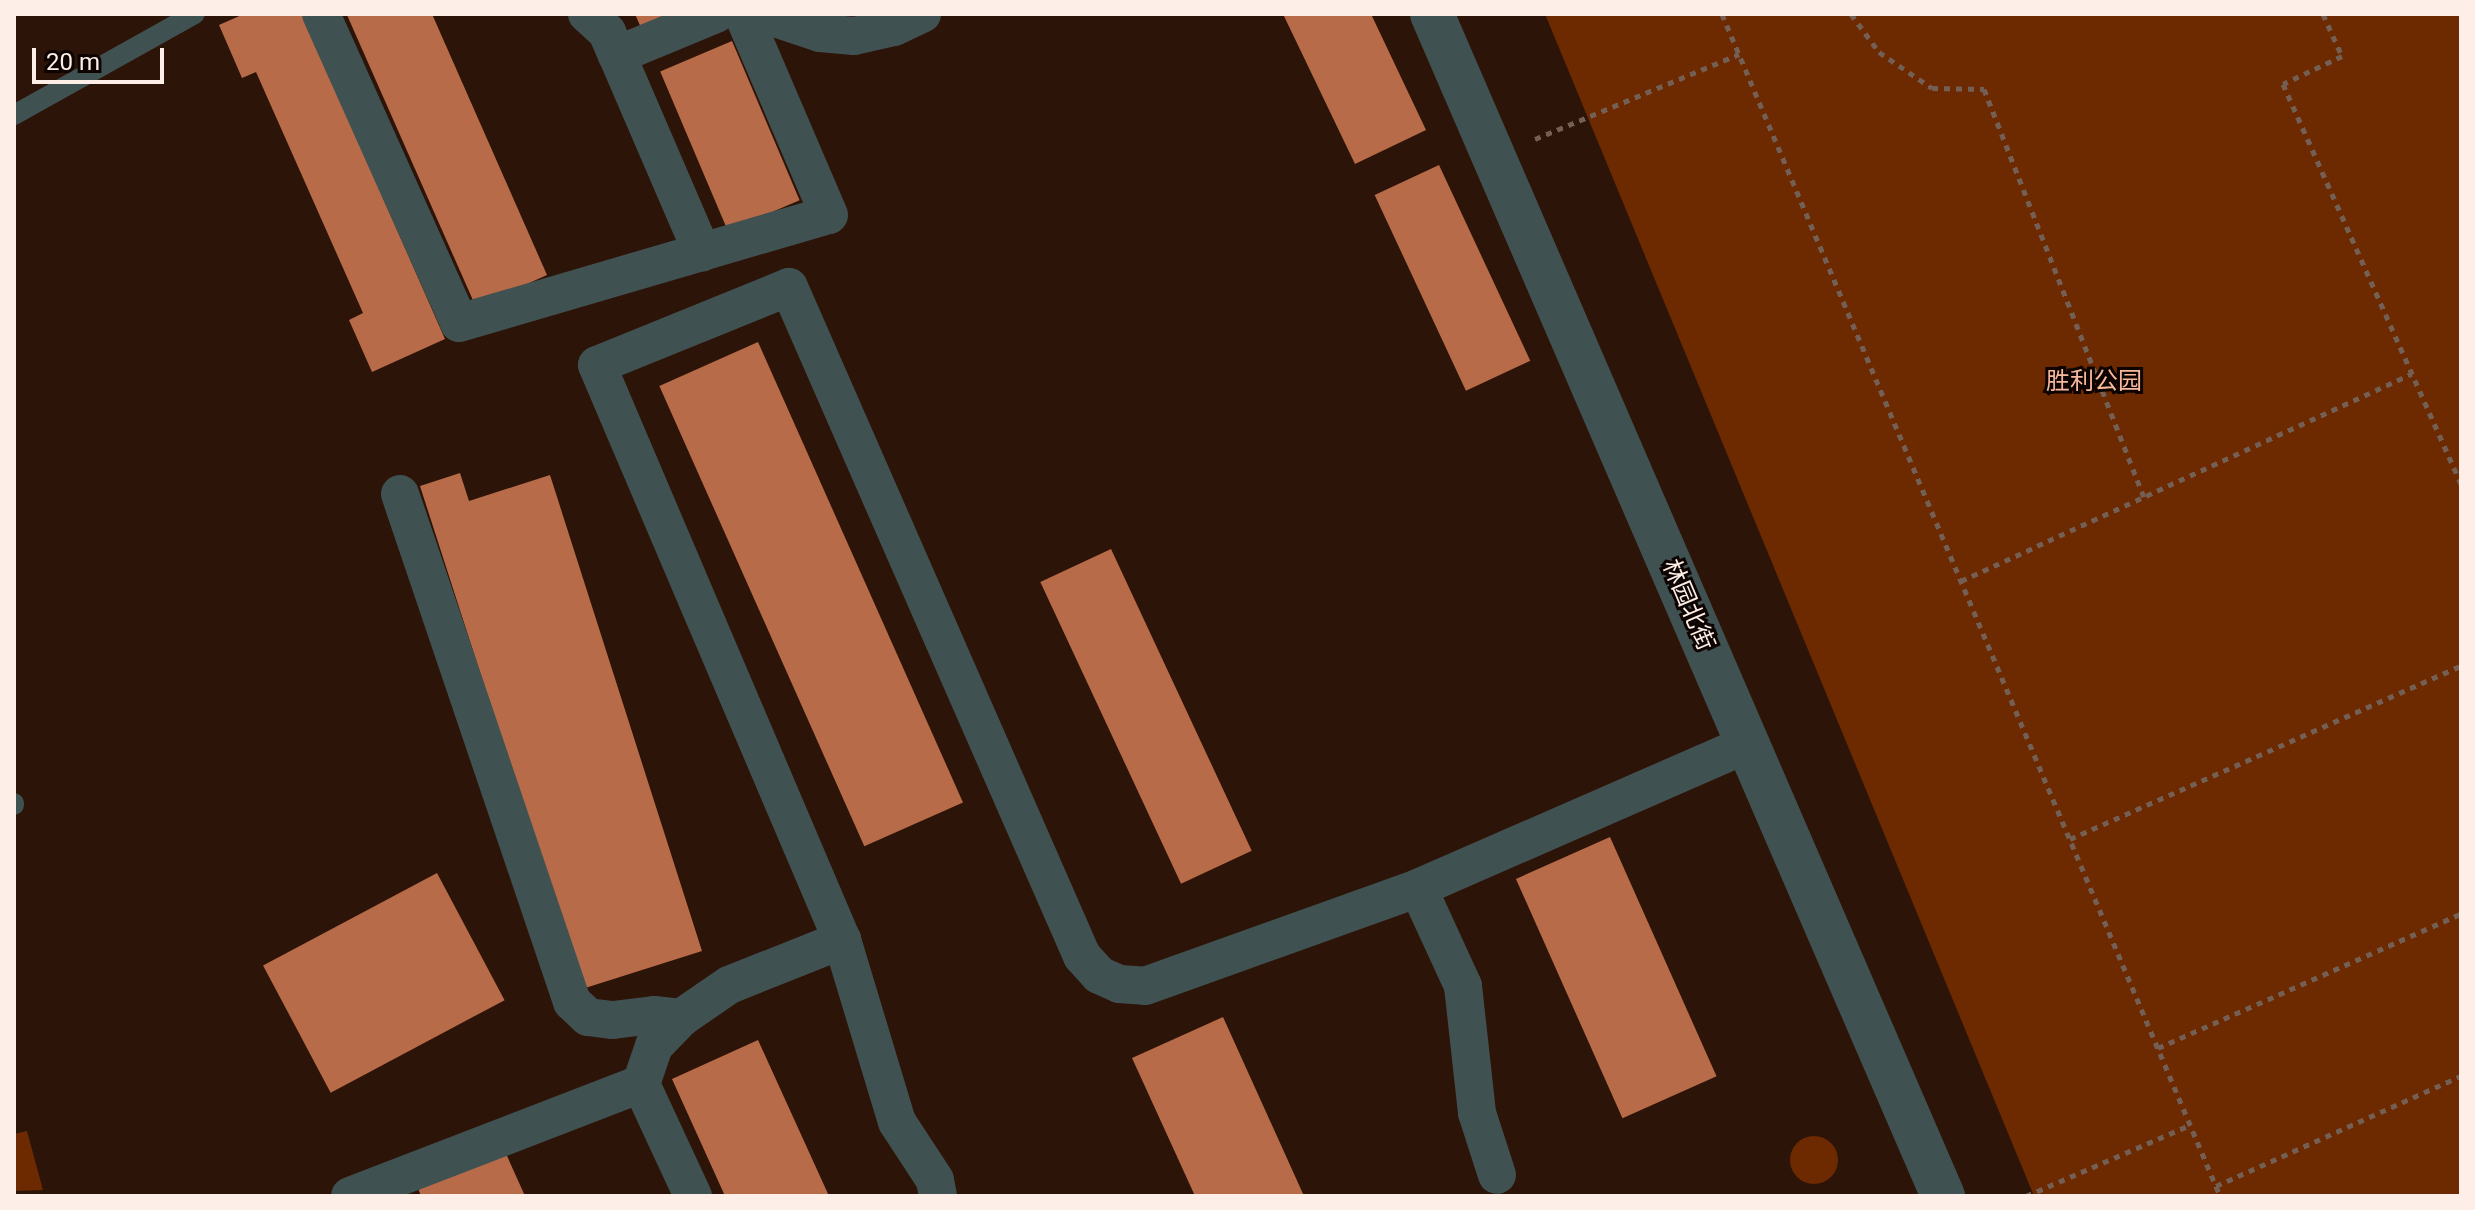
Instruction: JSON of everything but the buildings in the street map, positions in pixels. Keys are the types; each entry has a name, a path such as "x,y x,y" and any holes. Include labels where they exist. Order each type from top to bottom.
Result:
{"street":[{"path":"321,14 459,323 829,215 743,14"},
{"path":"702,252 602,29 716,14"},
{"path":"763,14 820,33 854,36 901,18"},
{"name":"林园北街","path":"1432,14 1943,1196"},
{"path":"938,1196 935,1180 897,1122 842,940 597,365 789,287 1082,956 1099,975 1119,984 1145,986 1418,888 1748,744"},
{"path":"400,494 572,1002 588,1017 613,1020 654,1015 681,1018"},
{"path":"1418,888 1463,986 1477,1113 1497,1175"},
{"path":"693,1196 641,1084 654,1046 681,1018 729,985 842,940"},
{"path":"369,1193 641,1084"}],"lane":[{"path":"14,115 195,14"}],"path":[{"path":"1722,14 2220,1196"},
{"path":"1851,14 1879,52 1932,88 1984,89 2144,497"},
{"path":"2323,14 2342,56 2283,84 2461,484"},
{"path":"1494,157 1739,54"},
{"path":"1961,581 2412,374"},
{"path":"2070,839 2461,666"},
{"path":"2158,1048 2461,914"},
{"path":"2216,1186 2461,1076"},
{"path":"2026,1196 2190,1125"}],"green space":[{"name":"胜利公园","path":"1545,14 2461,14 2461,1196 2034,1196"},
{"path":"27,1131 43,1190 14,1191 14,1134"},
{"path":"1814,1136 1831,1143 1838,1160 1831,1177 1814,1184 1797,1177 1790,1160 1797,1143"}]}
